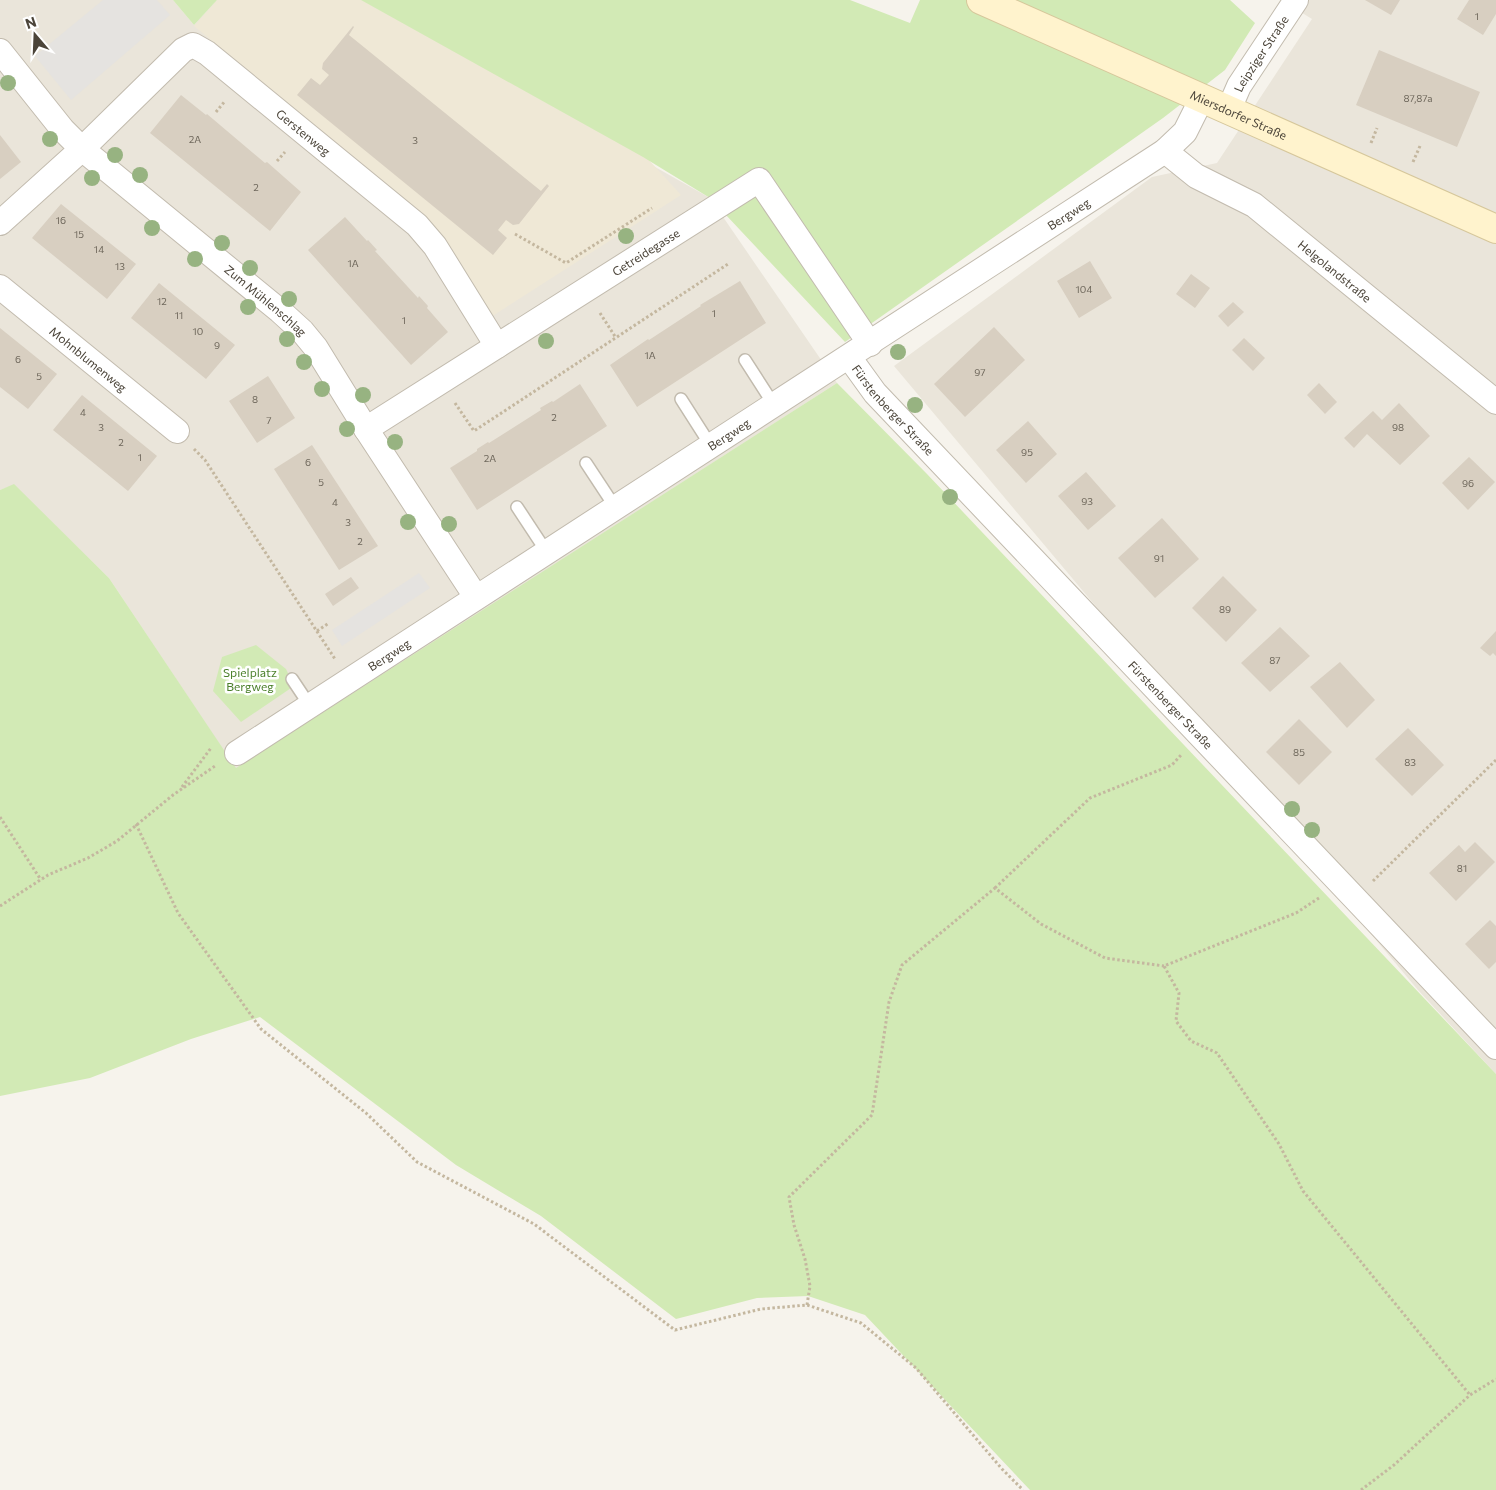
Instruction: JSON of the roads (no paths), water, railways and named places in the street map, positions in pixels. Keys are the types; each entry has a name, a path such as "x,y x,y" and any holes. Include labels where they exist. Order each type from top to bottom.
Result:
{"street":[{"name":"Miersdorfer Straße","path":"981,0 1496,229"},
{"name":"Leipziger Straße","path":"1229,109 1239,86 1285,4"},
{"name":"Gerstenweg","path":"82,149 183,50 193,46 207,53 221,64 417,226 436,246 497,346"},
{"name":"Zum Mühlenschlag","path":"0,51 63,130 82,149 302,331 316,348 366,429 476,597"},
{"name":"Bergweg","path":"237,753 1166,151 1185,132 1202,98"},
{"path":"0,222 82,149"},
{"name":"Helgolandstraße","path":"1166,151 1196,176 1254,205 1496,402"},
{"name":"Getreidegasse","path":"366,429 759,180 870,344"},
{"name":"Mohnblumenweg","path":"0,288 177,432"},
{"name":"Fürstenberger Straße","path":"849,357 875,393 1496,1047"}],"lane":[{"path":"745,360 774,405"},
{"path":"681,399 711,446"},
{"path":"586,463 615,507"},
{"path":"517,507 546,551"},
{"path":"292,679 310,706"}],"park label":[{"name":"Spielplatz Bergweg","path":"250,679"}]}
